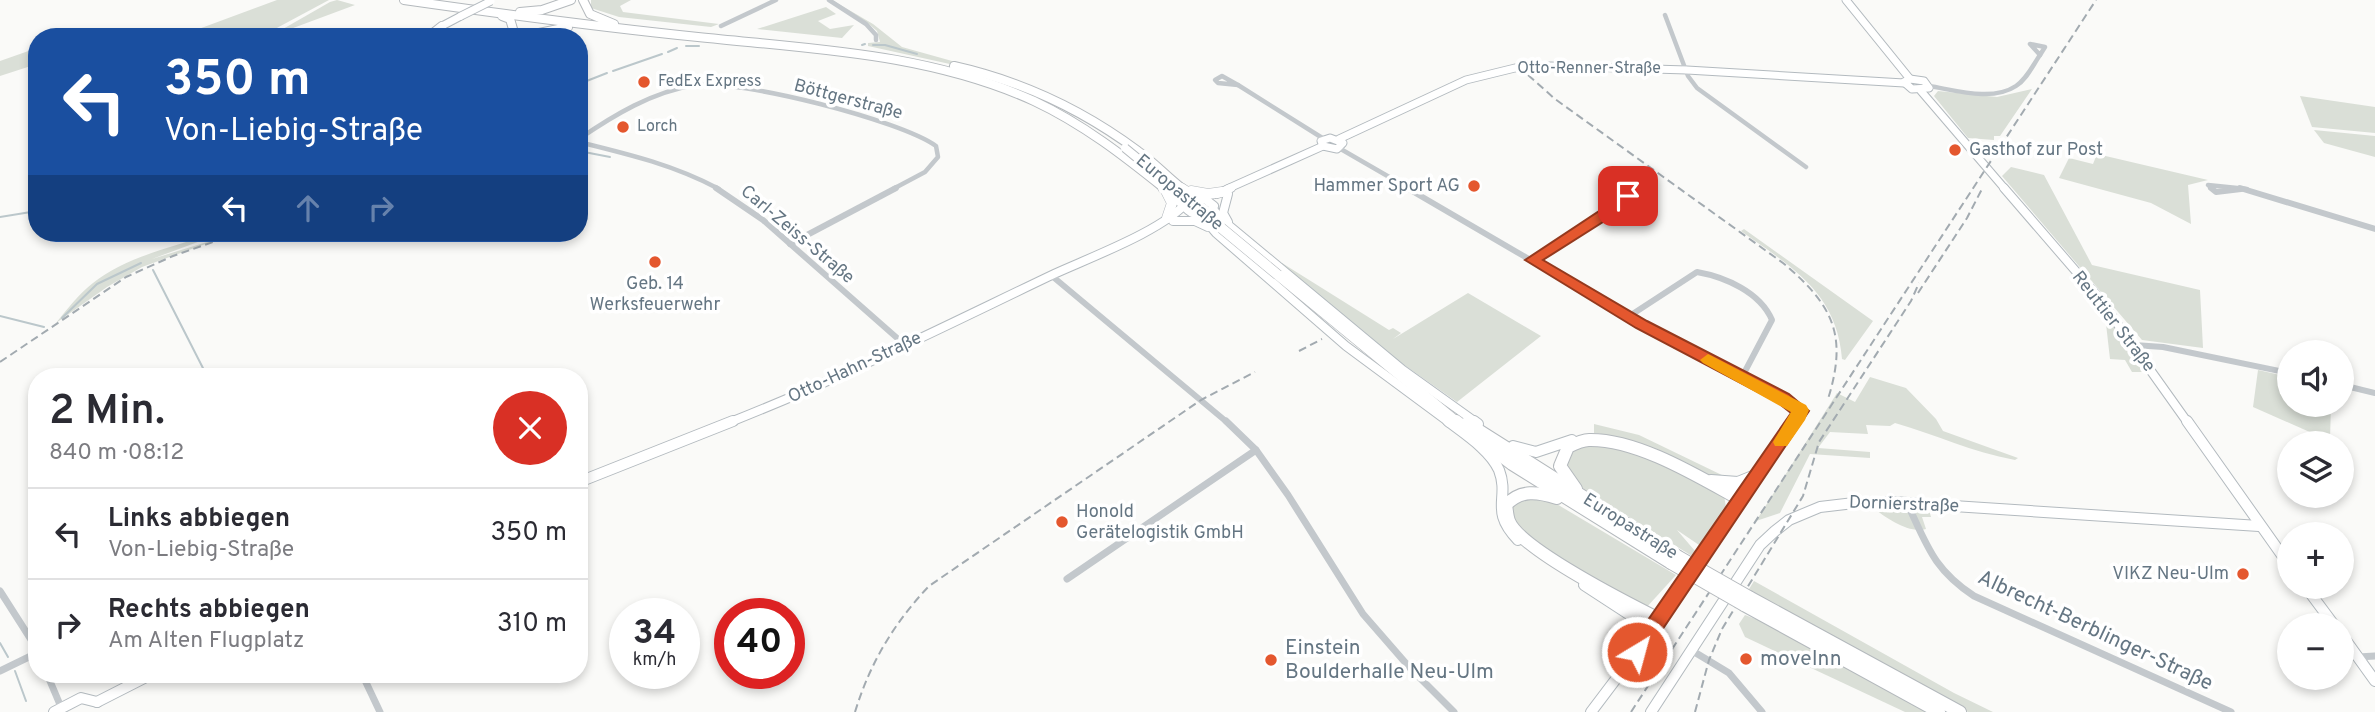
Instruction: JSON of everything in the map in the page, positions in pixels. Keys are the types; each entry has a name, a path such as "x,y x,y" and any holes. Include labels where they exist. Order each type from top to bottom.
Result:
{"highway":[{"path":"404,0 581,25 862,54 939,65 1055,111 1104,140 1185,206"},
{"path":"439,0 614,24 845,47 994,76 1069,106 1124,140 1201,198"},
{"path":"520,12 542,9 571,0"},
{"path":"583,0 590,13 614,24"},
{"path":"490,12 510,19 513,28"},
{"path":"566,28 581,25"},
{"name":"Europastraße","path":"939,65 987,78 1049,102 1125,148 1425,398 1512,464 1570,501 1939,712"},
{"path":"1177,181 1197,192 1225,193"},
{"path":"1165,188 1172,203 1170,220"},
{"name":"Europastraße","path":"1385,364 1461,419 1674,560"},
{"path":"1480,425 1530,464"},
{"path":"1464,434 1512,464"},
{"path":"1587,501 1563,474 1560,458 1570,445 1595,440 1618,442 1743,497"},
{"path":"1570,501 1542,493 1524,492 1506,505 1506,515 1513,530 1540,551 1657,625"},
{"name":"Europastraße","path":"1747,601 1960,712"}],"street":[{"path":"442,26 491,0"},
{"path":"721,26 776,0"},
{"path":"829,0 870,28 876,35 876,40"},
{"path":"1846,0 1912,89 1921,91 1930,86"},
{"name":"Otto-Renner-Straße","path":"1665,15 1687,70"},
{"path":"1907,81 1920,80 1930,86 1984,92 2008,90 2022,80 2040,55"},
{"name":"Otto-Renner-Straße","path":"1339,144 1466,80 1502,70 1551,65 1907,81"},
{"path":"1687,70 1705,96 1806,167"},
{"name":"Böttgerstraße","path":"588,134 601,124 670,91 714,83 858,115 925,138 936,146 939,153 937,160 925,172 790,244"},
{"path":"1238,85 1324,143 1339,144 1628,317 1800,410 1797,420 1657,625 1591,712"},
{"name":"Reuttier Straße","path":"1921,91 2099,298 2277,549"},
{"name":"Carl-Zeiss-Straße","path":"588,143 637,155 684,171 735,200 790,244 905,345"},
{"path":"1201,198 1225,193 1324,143"},
{"path":"2241,189 2216,192 2208,185 2217,183 2241,189 2375,229"},
{"path":"1185,206 1196,214 1213,207 1225,193"},
{"path":"1225,193 1223,213 1231,227"},
{"name":"Otto-Hahn-Straße","path":"588,478 770,406 905,345 1125,242 1141,237 1170,220 1189,200 1201,198"},
{"name":"Europastraße","path":"1201,198 1231,227 1403,370 1514,447 1531,453 1547,452 1583,436 1618,439 1743,497"},
{"path":"1533,260 1619,206"},
{"name":"Otto-Hahn-Straße","path":"1170,220 1196,214"},
{"name":"Europastraße","path":"1196,214 1368,362 1464,434 1494,461 1499,471 1500,515 1508,531 1536,554 1657,625"},
{"path":"1170,220 1200,222 1216,233"},
{"path":"1628,317 1693,273 1708,273 1726,280 1761,304 1771,314 1772,320 1742,377"},
{"path":"1052,276 1216,412 1255,450 1288,495 1363,614 1410,668 1454,712"},
{"path":"2134,345 2163,347 2277,371"},
{"path":"2354,388 2375,393"},
{"path":"1067,579 1255,450"},
{"path":"1711,480 1738,482 1760,473"},
{"name":"Dornierstraße","path":"1651,712 1760,545 1790,519 1808,509 1840,502 1907,503 2259,526"},
{"name":"Albrecht-Berblinger-Straße","path":"1907,503 1934,561 1970,593 1992,606 2231,712"},
{"path":"0,591 28,636"},
{"path":"1691,650 1729,673 1762,712"},
{"path":"2354,652 2375,681"},
{"path":"0,671 28,656"},
{"path":"2358,657 2375,656"},
{"path":"50,683 57,709 81,698 88,698 97,707 137,683"},
{"path":"366,683 380,712"}],"shaded area":[{"path":"277,0 329,0 277,28 201,28"},
{"path":"337,0 355,5 293,28 285,28"},
{"path":"591,0 631,0 620,6 623,12 719,24 711,27 619,17 591,8"},
{"path":"832,0 873,24 902,47 970,66 1065,101 968,68 868,46 868,43 880,42 877,31"},
{"path":"826,7 836,14 818,21 830,29 854,25 842,38 757,29"},
{"path":"28,51 28,67 0,76 0,61"},
{"path":"2032,89 2000,136 1994,136 1994,140 1968,138 1934,96 1938,91 1997,97"},
{"path":"2300,96 2375,107 2375,133 2312,127"},
{"path":"2314,130 2375,136 2375,157 2324,143"},
{"path":"2097,154 2208,180 2188,185 2191,224 2151,203 2059,178 2069,158 2093,164"},
{"path":"2011,167 2044,175 2092,265 2200,290 2203,348 2142,340 2002,176"},
{"path":"1744,229 1873,321 1845,360 1842,359 1831,316 1821,298 1793,269 1741,231"},
{"path":"186,242 198,242 152,259 211,242 142,267 107,287 56,323 93,283 120,266"},
{"path":"1280,264 1389,330 1393,328 1401,333 1393,339 1468,293 1541,336 1457,402 1380,348"},
{"path":"2105,315 2145,372 2132,372 2125,360 2110,359"},
{"path":"2258,370 2277,374 2277,417 2331,417 2330,431 2307,431 2253,407"},
{"path":"1870,377 1906,388 1936,419 1943,431 2018,458 2015,460 1984,453 1895,423 1890,426 1866,425 1868,434 1830,432 1818,448 1870,452 1870,458 1810,454 1780,513 1756,521 1837,393 1855,402"},
{"path":"1594,424 1639,435 1728,478 1694,470 1628,441 1594,433"},
{"path":"1584,443 1619,445 1724,496 1726,507 1699,545 1677,530 1695,551 1692,556 1576,484 1565,470 1565,456"},
{"path":"1533,497 1555,503 1676,575 1646,608 1553,556 1515,526 1510,509 1514,501"},
{"path":"1872,507 1929,510 1931,517 1922,517 1926,529 1912,529 1897,524"},
{"path":"1754,581 1993,712 1968,712 1746,594"},
{"path":"1745,615 1766,623 1929,712 1905,712 1745,637 1739,624"}],"waterway":[{"path":"873,45 885,45 917,54"},
{"path":"686,46 699,46"},
{"path":"668,52 677,48"},
{"path":"613,71 662,54"},
{"path":"588,80 607,73"},
{"path":"588,153 610,157"},
{"path":"0,217 28,212"},
{"path":"62,318 97,284 141,263"},
{"path":"153,270 203,368"},
{"path":"0,316 44,327"},
{"path":"0,643 8,657"},
{"path":"15,671 26,701"}],"railway":[{"path":"1631,712 2096,0"},
{"path":"1528,75 1555,99 1783,263 1814,293 1832,323 1836,339 1834,377 1828,399"},
{"path":"1918,293 1967,218 1982,189"},
{"path":"0,362 126,277 213,242"},
{"path":"1695,712 1709,660 1722,629 1803,496 1819,442 1911,301 1919,283"},
{"path":"1299,351 1322,339"},
{"path":"855,712 884,644 929,586 1201,400 1255,372"}],"slow traffic":[{"path":"1708,360 1783,398 1800,410 1797,420 1781,442"}],"place":[{"name":"FedEx Express","path":"644,82"},
{"name":"Lorch","path":"623,127"},
{"name":"Gasthof zur Post","path":"1955,150"},
{"name":"Hammer Sport AG","path":"1474,186"},
{"name":"Geb. 14 Werksfeuerwehr","path":"655,262"},
{"name":"Honold Gerätelogistik GmbH","path":"1062,522"},
{"name":"VIKZ Neu-Ulm","path":"2243,574"},
{"name":"moveInn","path":"1746,659"},
{"name":"Einstein Boulderhalle Neu-Ulm","path":"1271,660"}],"route":[{"path":"1628,196 1628,200 1533,260 1642,325 1783,398 1801,411 1637,652"}]}
